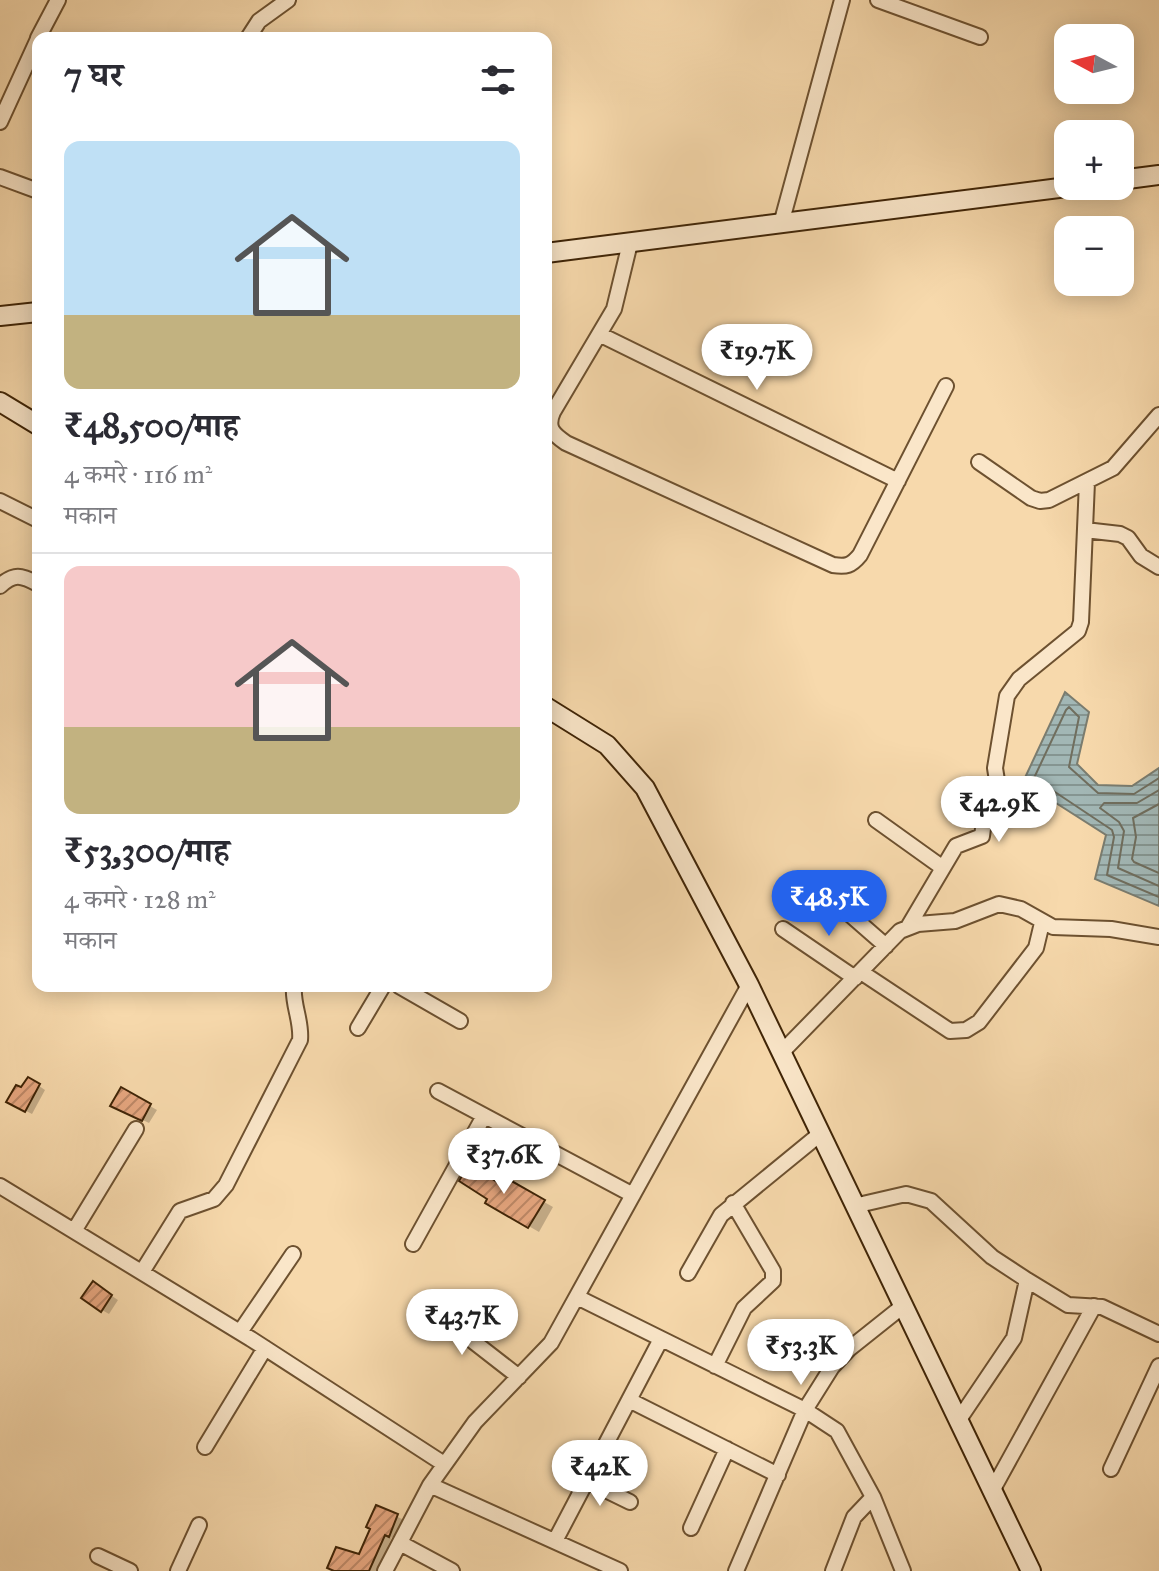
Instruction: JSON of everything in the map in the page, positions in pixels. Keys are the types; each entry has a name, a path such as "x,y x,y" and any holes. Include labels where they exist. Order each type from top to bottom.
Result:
{"street":[{"path":"41,32 58,0"},
{"path":"252,32 259,21 288,0"},
{"path":"781,224 842,0"},
{"path":"878,0 980,37"},
{"path":"0,122 32,51"},
{"path":"1134,178 1159,175"},
{"path":"0,177 32,189"},
{"path":"552,252 1054,189"},
{"path":"552,413 601,335 618,298 630,243"},
{"path":"0,316 32,313"},
{"path":"601,335 898,481"},
{"path":"552,429 566,443 833,565 844,567 852,565 860,555 946,386"},
{"path":"0,402 32,421"},
{"path":"979,462 1040,501 1113,468 1159,415"},
{"path":"781,1053 908,927 956,846 982,836 987,799 998,787 995,768 1007,696 1019,679 1078,631 1081,622 1087,482"},
{"path":"0,501 32,516"},
{"path":"1085,530 1120,534 1128,538 1141,556 1159,567"},
{"path":"0,586 14,575 32,581"},
{"path":"552,711 607,745 645,788 749,985 1031,1571"},
{"path":"876,820 943,868"},
{"path":"810,887 841,906 886,946"},
{"path":"908,927 955,921 999,904 1021,909 1053,927 1111,929 1159,937"},
{"path":"783,929 950,1031 959,1032 979,1022 1023,966 1036,948 1042,923"},
{"path":"385,1571 444,1464 475,1422 551,1343 749,985"},
{"path":"142,1272 180,1211 214,1199 226,1185 300,1040 293,992"},
{"path":"358,1028 379,992"},
{"path":"409,992 460,1021"},
{"path":"438,1091 633,1195"},
{"path":"413,1244 484,1116"},
{"path":"74,1231 136,1129"},
{"path":"688,1273 715,1223 733,1203 820,1134"},
{"path":"0,1186 240,1332 444,1464"},
{"path":"854,1206 906,1194 931,1201 992,1257 1068,1305 1102,1307 1159,1334"},
{"path":"715,1366 744,1308 773,1281 773,1271 733,1203"},
{"path":"240,1332 293,1254"},
{"path":"958,1421 1014,1338 1027,1280"},
{"path":"577,1297 805,1410 837,1431 873,1497 903,1571"},
{"path":"736,1571 805,1410 832,1367 849,1349 903,1306"},
{"path":"992,1491 1094,1306"},
{"path":"429,1307 519,1377"},
{"path":"555,1541 661,1339"},
{"path":"205,1447 265,1348"},
{"path":"1111,1469 1159,1366"},
{"path":"629,1400 778,1475"},
{"path":"691,1528 727,1449"},
{"path":"587,1481 630,1502"},
{"path":"430,1485 555,1541 593,1566 620,1571"},
{"path":"833,1571 854,1517 873,1497"},
{"path":"178,1571 199,1525"},
{"path":"400,1543 452,1571"},
{"path":"98,1556 130,1571"}],"water":[{"path":"1065,692 1089,712 1077,764 1098,785 1132,786 1159,768 1159,906 1095,879 1106,835 1023,782"}],"building":[{"path":"28,1077 40,1084 25,1112 6,1102 16,1085 21,1087"},
{"path":"121,1087 151,1104 142,1121 110,1106"},
{"path":"469,1163 497,1182 501,1175 545,1200 528,1228 485,1203 487,1199 459,1181"},
{"path":"93,1281 112,1295 101,1312 81,1298"},
{"path":"376,1505 398,1514 389,1537 385,1535 369,1571 334,1571 327,1568 336,1547 359,1554"}]}
